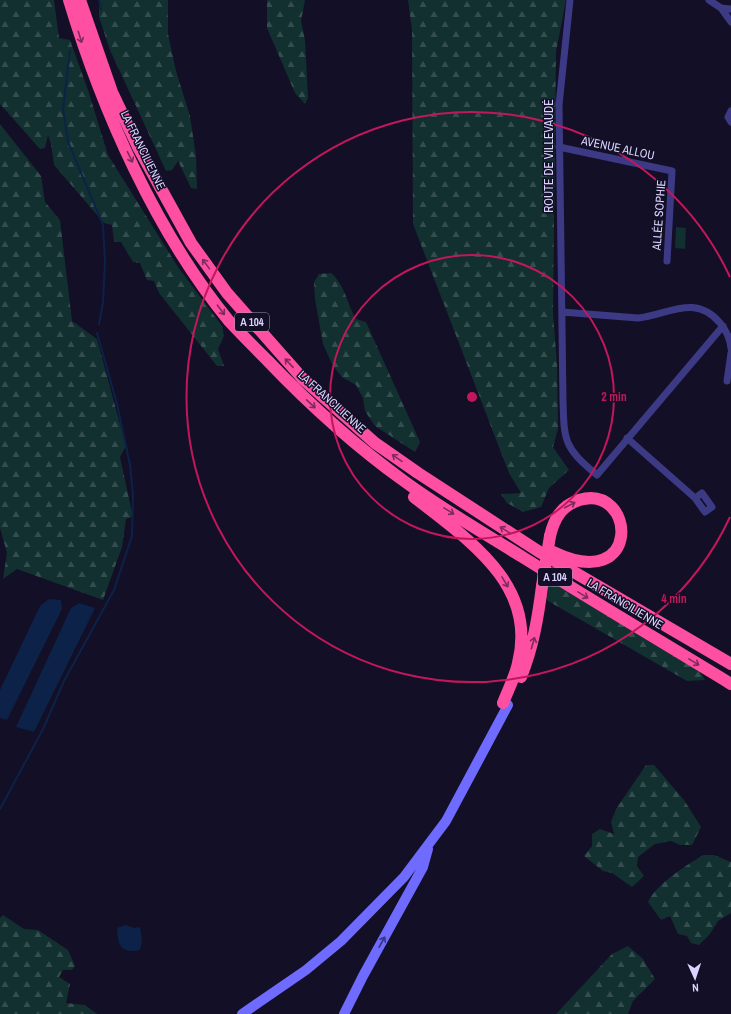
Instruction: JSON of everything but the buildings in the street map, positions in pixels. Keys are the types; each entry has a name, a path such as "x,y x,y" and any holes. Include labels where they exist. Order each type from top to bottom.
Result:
{"highway":[{"name":"LA FRANCILIENNE","path":"69,0 95,81 161,220 193,273 230,322 286,380 324,416 383,464 442,507 581,594 731,684"},
{"name":"LA FRANCILIENNE","path":"80,0 112,92 138,147 190,243 227,293 303,379 375,443 494,524 731,664"},
{"path":"383,464 387,475 470,542 488,559 509,588 518,611 522,637 518,663 505,704"},
{"path":"505,704 526,665 538,623 542,586 550,536 553,523 561,511 569,504 584,499 594,499 610,506 618,517 622,529 620,542 616,549 603,560 595,562 580,562 553,551 538,551"}],"main road":[{"path":"242,1014 306,970 341,941 404,877 428,848 450,814 505,704"},
{"path":"386,896 442,817 505,704"},
{"path":"344,1014 363,976 423,867 428,848"}],"street":[{"name":"ROUTE DE VILLEVAUDÉ","path":"570,0 559,105 564,430 571,451 597,475 626,438"},
{"path":"709,0 720,8 731,22"},
{"path":"720,8 731,9"},
{"path":"731,111 728,117 731,122"},
{"name":"AVENUE ALLOU","path":"559,147 672,171"},
{"name":"ALLÉE SOPHIE","path":"667,261 672,171"},
{"path":"562,312 638,318 658,314 669,309 691,307 710,313 723,326 730,341 731,348"},
{"path":"695,498 626,438 723,326"},
{"path":"727,381 731,353"}],"green space":[{"path":"0,0 54,0 59,38 70,40 88,90 108,155 178,267 222,326 224,336 218,349 224,366 217,366 159,293 154,281 147,280 140,263 133,262 121,242 114,242 112,225 104,223 54,165 48,135 45,148 40,149 0,104"},
{"path":"99,0 168,0 168,34 176,71 190,116 196,156 197,189 191,188 178,161 172,170 166,171 110,50 99,17"},
{"path":"267,0 305,0 301,21 305,40 308,98 305,104 295,93 267,28"},
{"path":"408,0 566,0 556,52 553,313 557,365 558,429 553,447 569,470 549,488 541,507 523,512 507,503 501,494 521,493 509,473 413,224 412,30"},
{"path":"0,124 41,176 45,202 60,220 72,321 97,339 126,446 120,457 133,517 126,519 122,547 103,600 17,569 3,579 7,553 0,528"},
{"path":"676,227 686,228 685,249 675,248"},
{"path":"331,273 340,283 356,319 366,322 420,442 415,452 375,426 365,411 363,398 356,385 342,377 333,366 323,344 315,299 314,282 319,274"},
{"path":"553,583 699,670 705,680 687,681 548,601 545,596 546,584"},
{"path":"646,765 654,765 684,800 701,827 692,845 680,845 671,841 655,844 638,857 637,866 644,876 632,887 612,873 603,871 584,856 592,846 592,834 600,829 614,834 611,822 616,809"},
{"path":"703,855 714,855 731,862 731,913 718,921 710,934 699,945 691,943 687,936 678,934 670,916 661,920 648,902 652,895 665,882"},
{"path":"3,915 24,929 38,930 68,950 75,966 72,970 63,970 59,977 70,984 66,1003 85,1005 97,1014 0,1014 0,918"},
{"path":"628,946 643,959 655,979 633,1001 628,1014 556,1014 612,954"}],"water":[{"path":"49,599 61,600 62,609 7,720 0,718 0,690 40,606"},
{"path":"79,603 95,608 34,732 16,727 71,608"},
{"path":"126,925 134,928 140,927 142,941 140,950 128,951 121,947 118,939 117,928"}],"waterway":[{"path":"99,0 101,9"},
{"path":"70,50 63,109 68,142 103,225 105,261 103,303 99,324"},
{"path":"0,809 43,729 64,681 114,590 132,536 133,495 130,465 117,404 97,333"}]}
